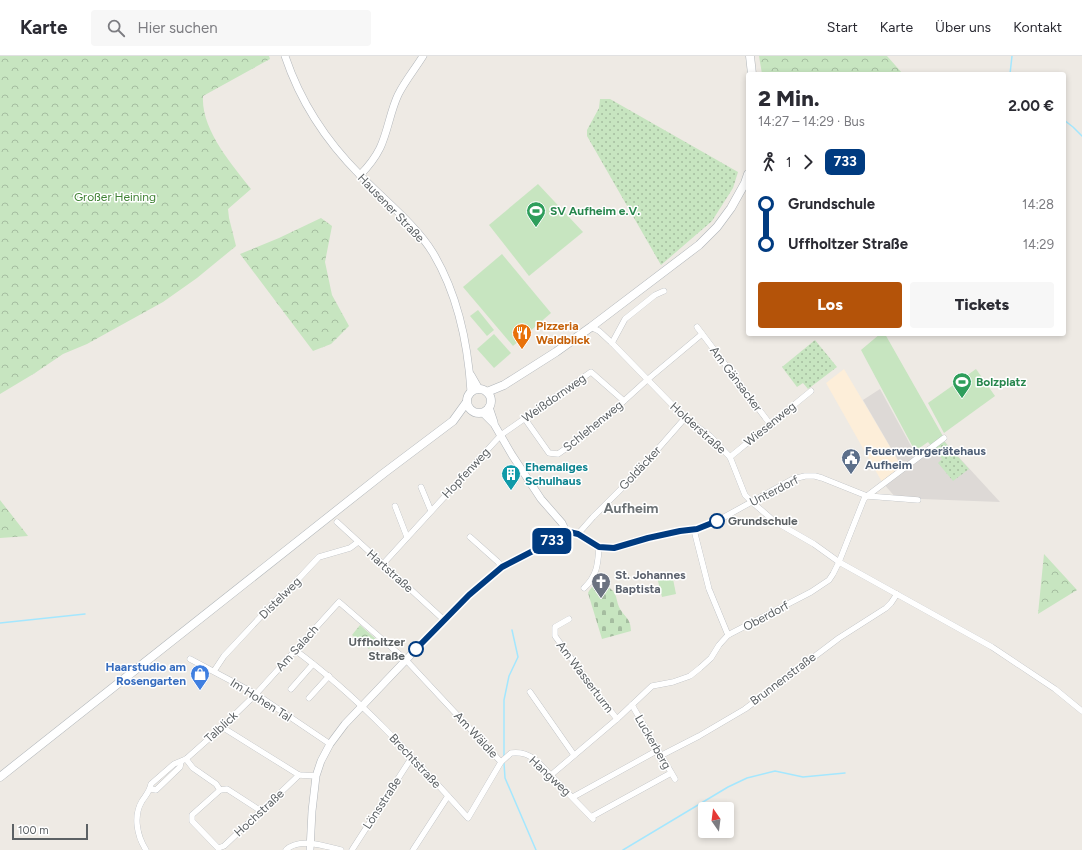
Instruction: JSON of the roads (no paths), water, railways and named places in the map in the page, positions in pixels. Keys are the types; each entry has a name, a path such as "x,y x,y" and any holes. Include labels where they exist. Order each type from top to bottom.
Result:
{"main road":[{"path":"750,56 752,72"},
{"path":"453,421 466,403 467,397 479,391 504,385 591,327 699,245 717,227 731,208 746,180"},
{"path":"0,777 384,473 453,421 488,407 504,385"},
{"path":"479,391 488,407"},
{"path":"466,403 474,412"}],"street":[{"name":"Hausener Straße","path":"285,56 291,75 304,102 337,151 396,210 420,236 432,252 448,285 459,315 464,334 470,373 479,391"},
{"path":"360,175 368,167 380,148 398,96 407,79 423,56"},
{"path":"612,343 625,319 655,295 664,291"},
{"name":"Holderstraße","path":"591,327 599,331 612,343 685,418 710,436 730,457 746,495 774,521 814,544 839,562 992,647 1055,689 1082,711"},
{"name":"Am Gänsacker","path":"696,327 770,424"},
{"name":"Am Gänsacker","path":"647,380 702,334"},
{"name":"Weißdornweg","path":"501,435 591,372 624,401"},
{"name":"Schlehenweg","path":"525,419 550,453 558,454 592,429 647,380"},
{"name":"Wiesenweg","path":"730,457 810,391"},
{"path":"310,847 316,776 321,761 330,744 345,724 469,595 502,567 562,536 565,531 562,523 541,499 521,468 494,424 488,407"},
{"name":"Goldäcker","path":"578,534 635,475 685,418"},
{"name":"Hopfenweg","path":"383,564 501,435"},
{"path":"867,496 944,438"},
{"name":"Unterdorf","path":"599,547 614,548 648,538 680,531 694,530 717,521 793,479 805,476 822,478 867,496 918,500"},
{"name":"Hopfenweg","path":"422,487 431,511"},
{"name":"Oberdorf","path":"551,774 617,719 652,686 673,682 690,676 710,658 728,635 822,586 833,574 839,562 864,499 867,496"},
{"path":"394,506 407,537"},
{"name":"Hartstraße","path":"338,522 444,620"},
{"path":"694,530 709,589 728,635"},
{"path":"565,531 578,534 599,547 597,569 594,577 584,588"},
{"path":"470,537 502,567"},
{"name":"Distelweg","path":"214,671 224,656 276,599 289,589 319,557 350,548 358,542"},
{"name":"Brunnenstraße","path":"573,797 660,752 699,736 745,708 839,638 886,608 897,594"},
{"name":"Am Salach","path":"256,694 338,602"},
{"name":"Am Wäldle","path":"338,602 406,660 501,762 468,818"},
{"name":"Am Wasserturm","path":"569,619 555,627 556,636 617,719"},
{"name":"Brechtstraße","path":"295,650 329,676 362,705 468,818"},
{"name":"Im Hohen Tal","path":"190,659 256,694 330,744"},
{"path":"291,689 313,664"},
{"path":"309,698 329,676"},
{"path":"530,692 574,755"},
{"name":"Talblick","path":"146,850 139,832 137,819 141,803 151,789 151,784 176,763 183,760 222,727 256,694"},
{"name":"Luckerberg","path":"632,705 675,779"},
{"path":"222,727 299,775 316,776"},
{"name":"Hangweg","path":"501,762 511,753 522,752 537,761 592,818 671,773"},
{"name":"Lönsstraße","path":"352,850 412,757"},
{"path":"183,760 216,784 220,790 227,789 261,811"},
{"name":"Hochstraße","path":"220,790 192,815 192,822 218,848 224,846 299,775"},
{"path":"413,850 448,796"},
{"path":"286,850 290,846 300,843 310,847 328,846 341,850"}],"waterway":[{"path":"1010,72 1012,56"},
{"path":"1066,122 1082,136"},
{"path":"0,623 85,614"},
{"path":"504,757 504,700 509,676 518,657 512,630"},
{"path":"504,763 505,778 536,850"},
{"path":"623,850 728,787 747,778 775,771 803,777 845,773"}],"place":[{"name":"SV Aufheim e.V.","path":"536,228"},
{"name":"Pizzeria Waldblick","path":"522,350"},
{"name":"Bolzplatz","path":"962,399"},
{"name":"Feuerwehrgerätehaus Aufheim","path":"851,475"},
{"name":"Ehemaliges Schulhaus","path":"511,491"},
{"name":"Grundschule","path":"717,521"},
{"name":"St. Johannes Baptista","path":"601,599"},
{"name":"Uffholtzer Straße","path":"416,649"},
{"name":"Haarstudio am Rosengarten","path":"200,691"}],"district":[{"name":"Aufheim","path":"631,508"}],"park label":[{"name":"Großer Heining","path":"115,197"}]}
